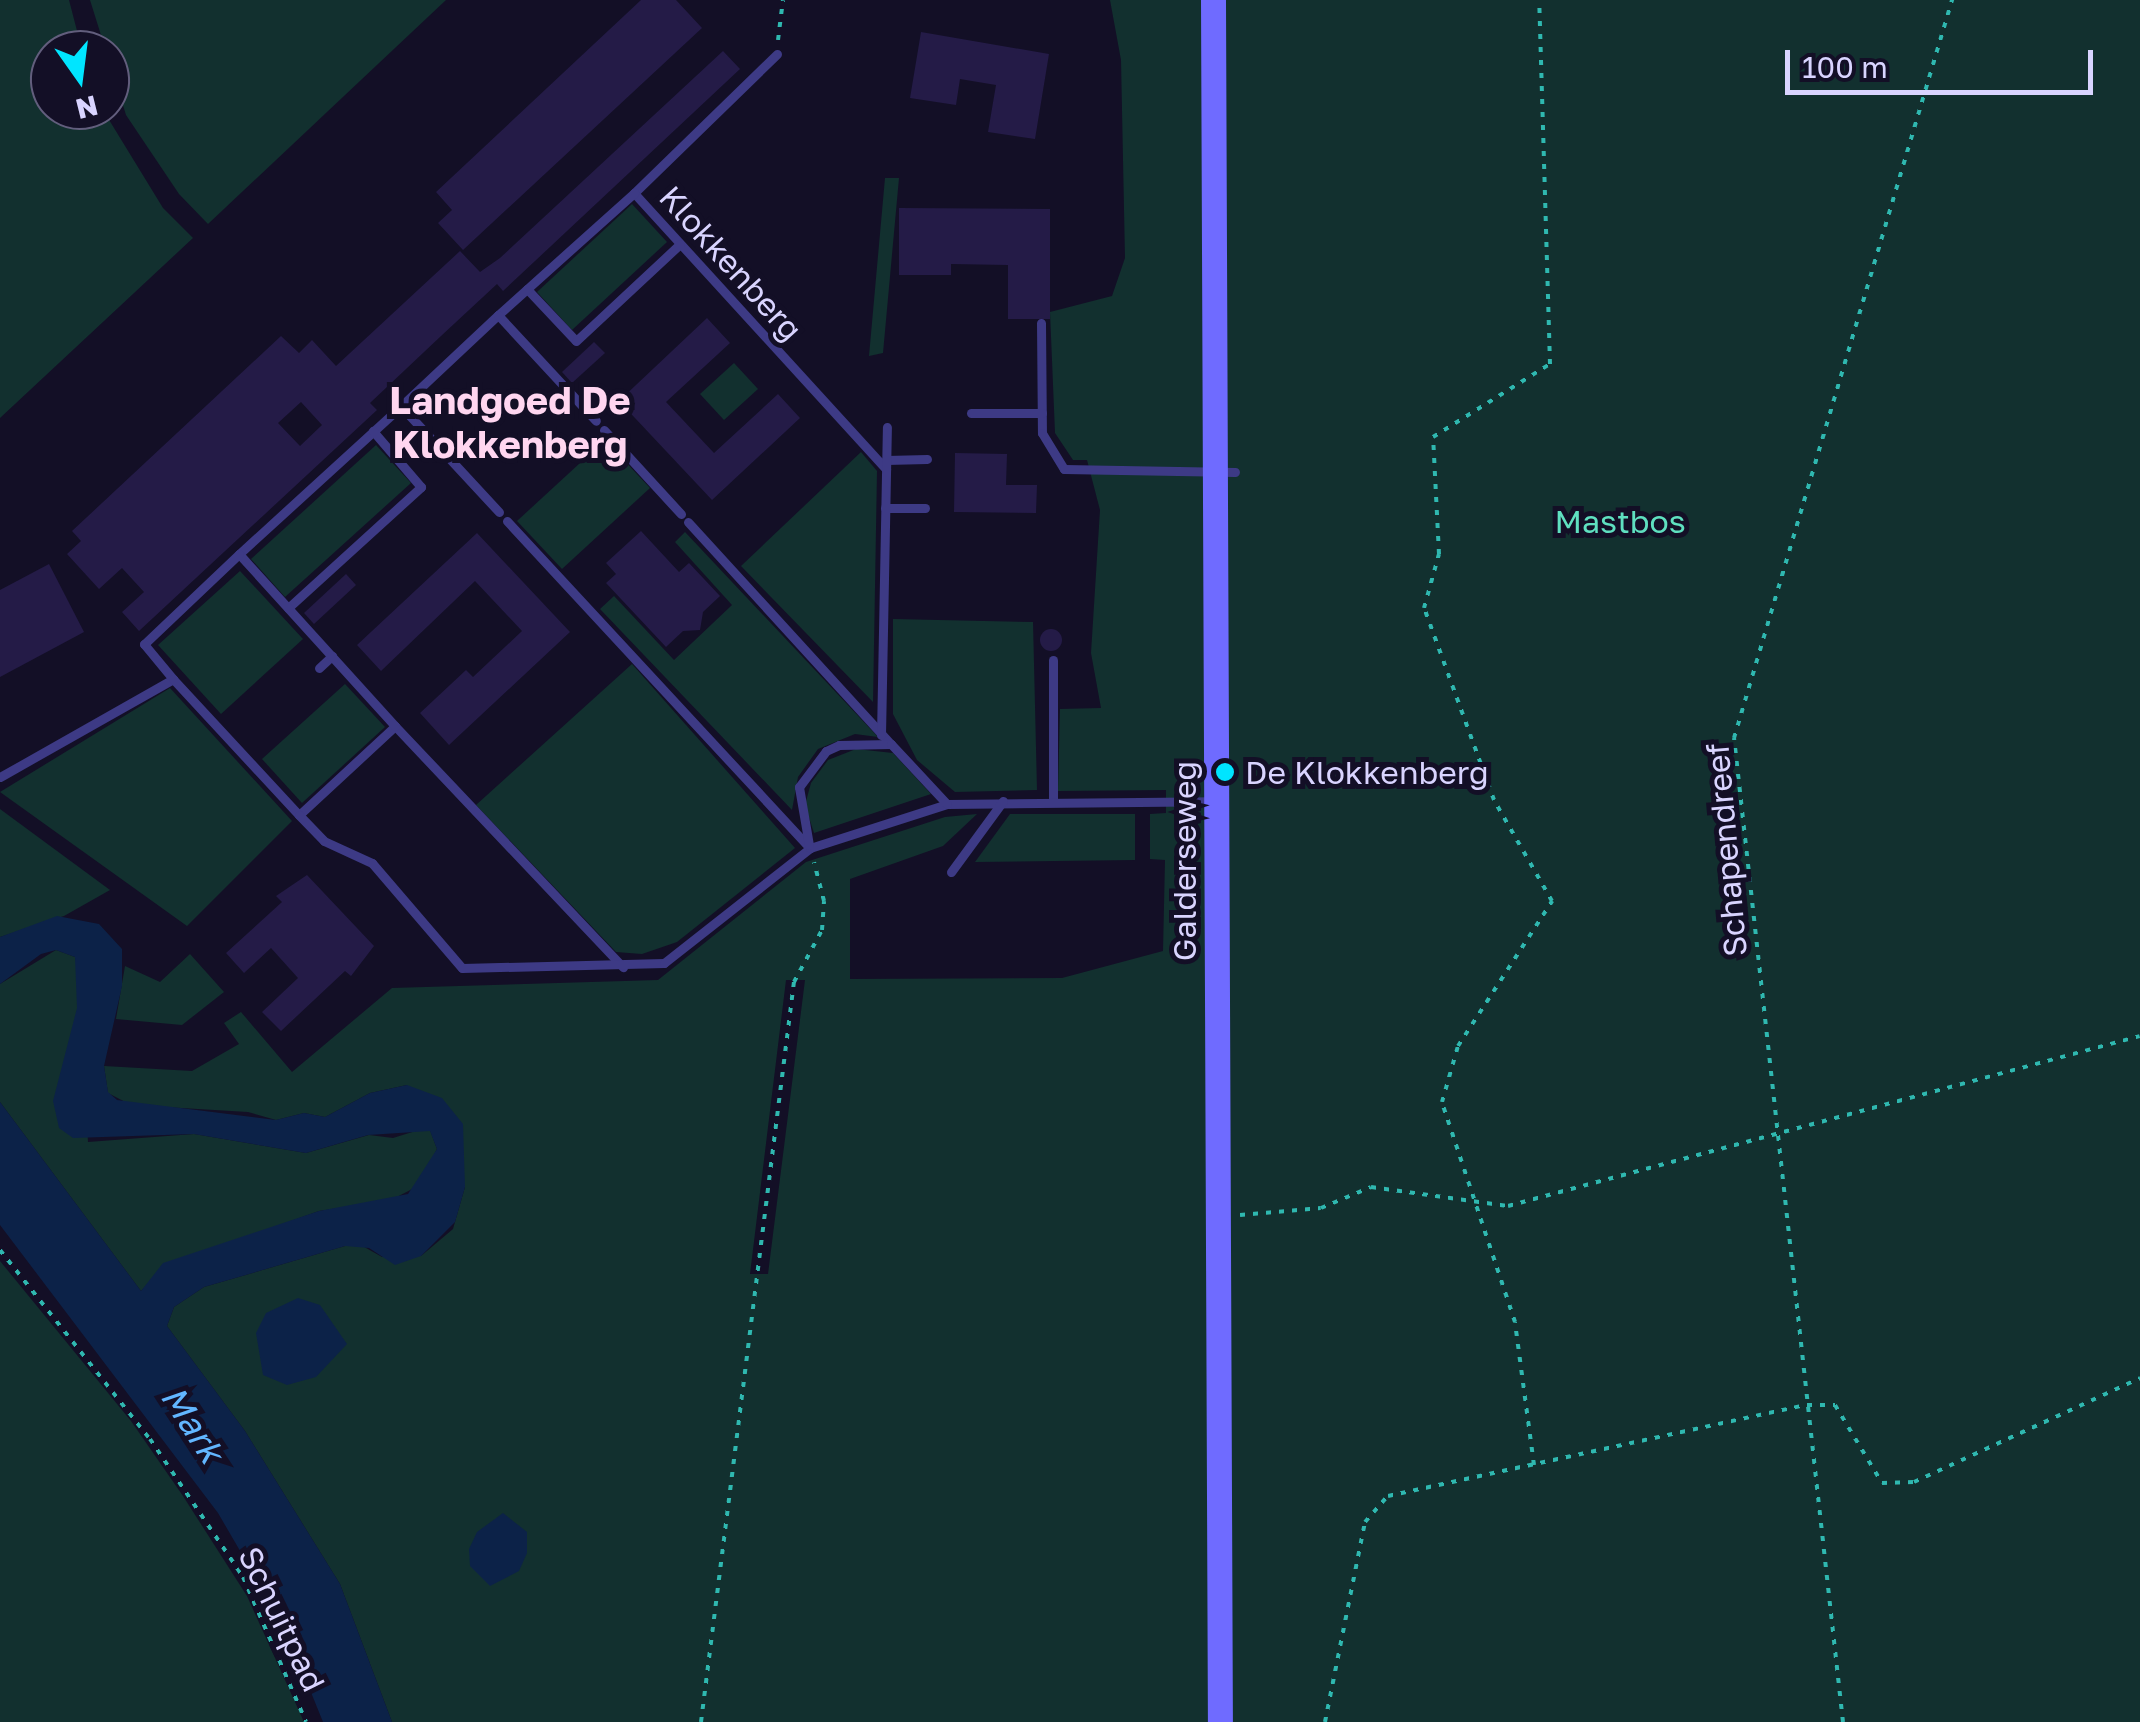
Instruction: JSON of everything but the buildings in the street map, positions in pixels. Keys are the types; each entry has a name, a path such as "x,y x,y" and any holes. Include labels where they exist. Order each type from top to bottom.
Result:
{"street":[{"name":"Galderseweg","path":"1213,0 1225,471 1216,801 1220,1722"}],"lane":[{"name":"Klokkenberg","path":"776,54 634,192 886,464"},
{"path":"634,192 144,644 299,815 324,841 372,863 462,968 623,967 664,963 810,848 947,804 1052,799 1216,801"},
{"path":"526,289 576,341 680,244"},
{"path":"498,314 947,804"},
{"path":"1041,323 1042,434 1064,469 1225,471"},
{"path":"400,406 500,512"},
{"path":"970,413 1042,413"},
{"path":"882,735 886,427"},
{"path":"288,608 421,488 372,431"},
{"path":"886,464 927,459"},
{"path":"885,508 925,508"},
{"path":"507,521 810,848"},
{"path":"239,554 623,967"},
{"path":"319,668 332,656"},
{"path":"1052,799 1053,660"},
{"path":"0,778 173,679"},
{"path":"299,815 395,726"},
{"path":"810,848 799,787 814,764 839,745 890,744"},
{"path":"951,872 1003,802"}],"path":[{"path":"776,54 782,0"},
{"path":"1534,1464 1515,1322 1479,1202 1442,1102 1458,1046 1552,901 1494,800 1424,608 1439,554 1433,437 1550,364 1538,0"},
{"name":"Schapendreef","path":"1843,1722 1734,738 1952,0"},
{"path":"701,1722 794,982 822,930 824,902 810,848"},
{"path":"1220,1214 1308,1211 1371,1188 1508,1206 2140,1036"},
{"name":"Schuitpad","path":"0,1250 150,1439 243,1577 306,1722"},
{"path":"1325,1722 1365,1522 1388,1496 1807,1405 1835,1404 1882,1483 1914,1482 2140,1378"}],"green space":[{"path":"0,0 69,0 77,30 30,30 30,130 115,130 163,208 193,238 0,418"},
{"path":"90,0 446,0 208,224 179,194 130,121 130,30 99,30"},
{"name":"Mastbos","path":"1110,0 2140,0 2140,1722 392,1722 340,1584 245,1431 167,1326 174,1307 204,1287 345,1246 359,1244 382,1257 421,1256 453,1229 465,1187 407,1085 370,1093 325,1117 304,1113 276,1120 248,1112 131,1105 108,1093 104,1066 192,1071 239,1044 224,1023 241,1012 292,1072 392,988 658,980 806,862 945,817 977,814 943,846 850,879 850,979 1062,978 1163,951 1165,860 1150,859 1150,814 1166,813 1166,790 1058,791 1060,709 1101,708 1091,653 1100,510 1087,460 1073,460 1055,433 1050,312 1112,296 1125,258 1121,60","holes":["786,980 805,980 768,1274 750,1274"]},
{"path":"885,178 899,178 883,353 869,356"},
{"path":"632,204 667,242 572,330 537,292"},
{"path":"734,363 758,389 724,420 700,394"},
{"path":"605,440 650,488 562,569 517,521"},
{"path":"376,445 411,483 285,597 251,559"},
{"path":"861,452 877,471 873,702 741,566"},
{"path":"685,532 878,737 855,734 818,749 798,777 792,810 600,609 614,596 674,660 732,605 675,542"},
{"path":"240,571 303,639 221,714 158,645"},
{"path":"893,619 1033,622 1037,790 955,792 917,760 893,714"},
{"path":"632,664 795,848 677,942 642,954 616,952 476,805"},
{"path":"345,684 385,727 302,803 262,759"},
{"path":"170,688 292,821 187,926 0,792"},
{"path":"856,749 893,753 931,794 814,833 805,805 811,783 828,760"},
{"path":"0,809 110,890 64,916 0,937"},
{"path":"1010,814 1135,814 1135,860 975,862"},
{"path":"56,950 75,957 80,980 88,1142 194,1134 306,1153 369,1135 393,1138 430,1130 437,1149 418,1186 391,1200 319,1211 163,1267 141,1291 0,1102 0,984"},
{"path":"190,954 224,992 182,1025 116,1019 125,966 160,982"},
{"path":"0,1261 131,1421 183,1496 247,1596 304,1722 0,1722"}],"water":[{"name":"Mark","path":"57,916 99,924 122,949 122,986 104,1066 108,1092 117,1100 276,1120 304,1113 325,1117 370,1093 407,1085 442,1098 463,1124 465,1187 455,1222 421,1256 395,1265 369,1248 345,1246 204,1287 174,1307 167,1326 245,1431 340,1584 392,1722 323,1722 285,1628 218,1513 0,1225 0,1102 141,1291 163,1263 319,1211 408,1194 437,1149 430,1131 368,1135 306,1153 194,1134 73,1138 59,1128 53,1101 77,1008 75,957 56,950 41,954 0,984 0,937"},
{"path":"298,1298 320,1305 347,1344 316,1377 287,1385 263,1375 256,1333 266,1313"},
{"path":"503,1513 527,1532 527,1553 519,1571 490,1586 470,1566 469,1549 477,1532"}],"place":[{"name":"De Klokkenberg","path":"1225,772"}],"district":[{"name":"Landgoed De Klokkenberg","path":"510,422"}]}
